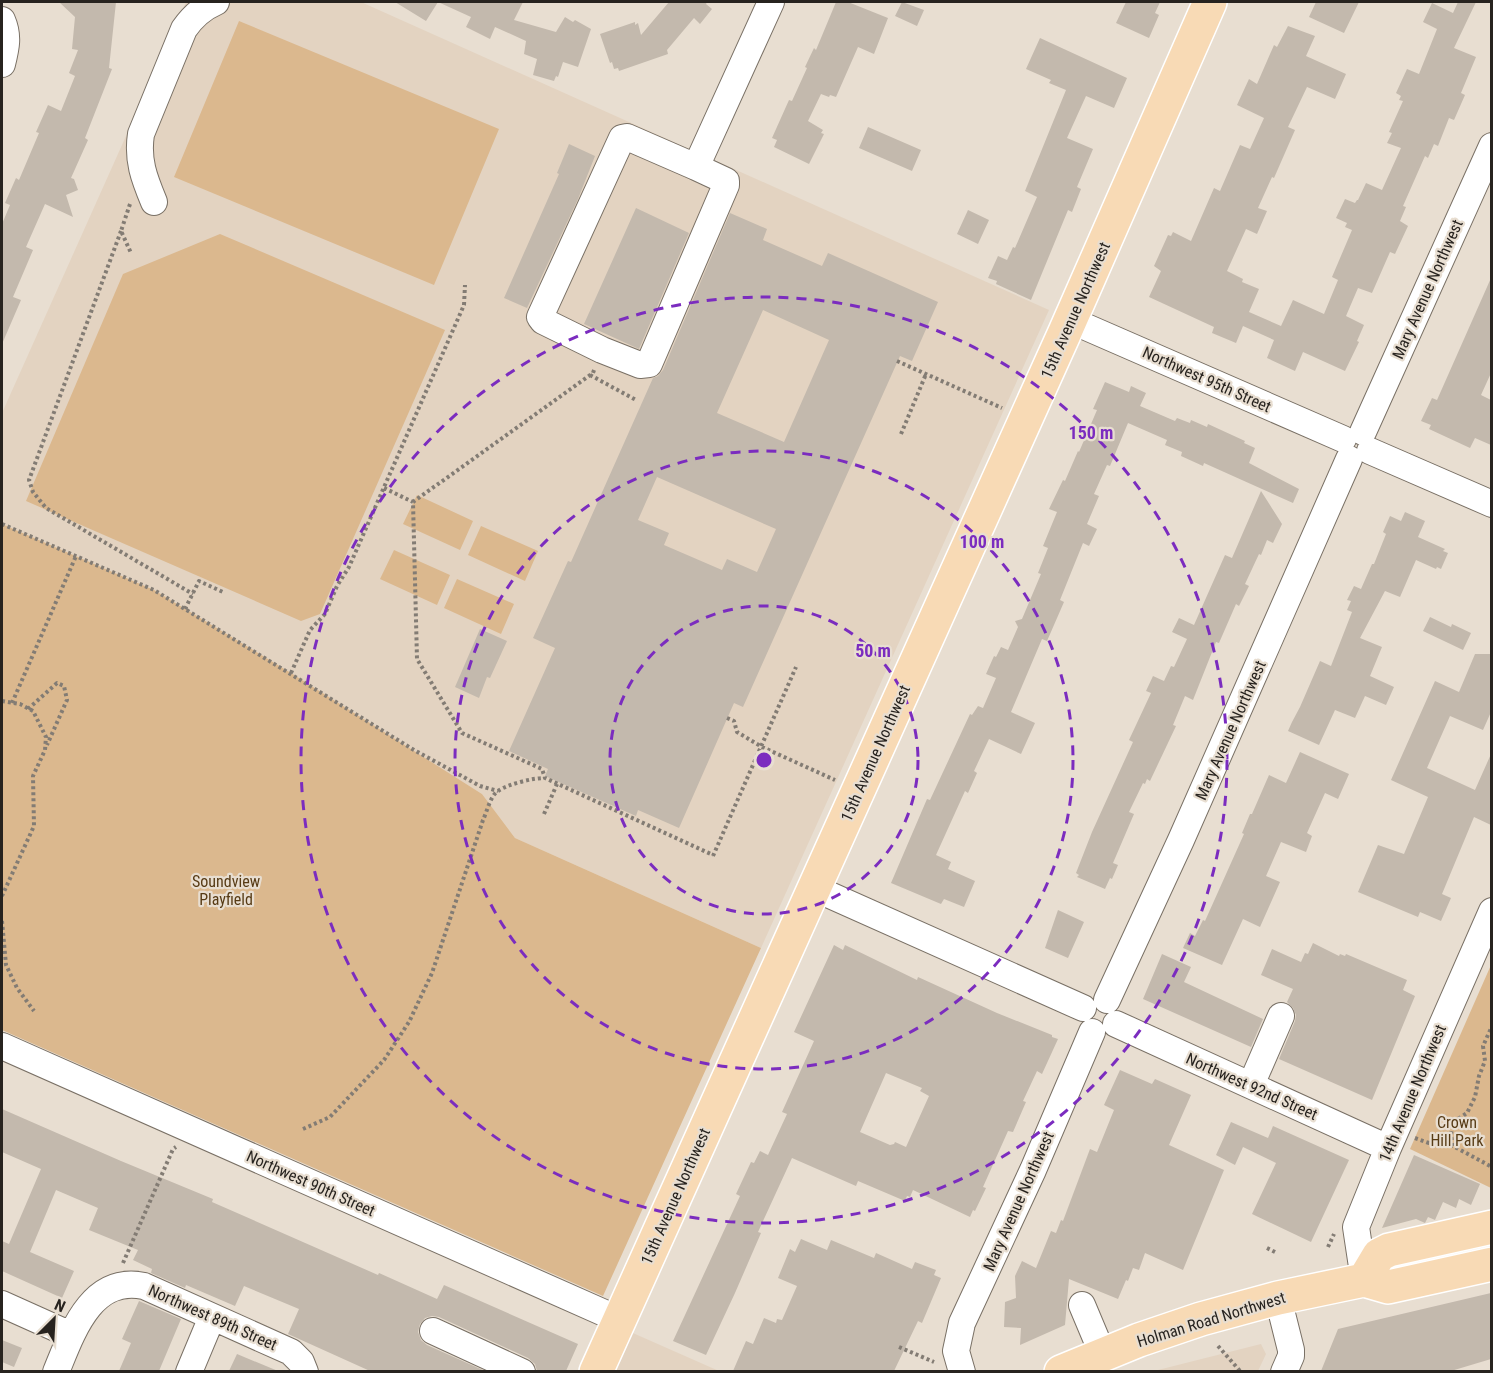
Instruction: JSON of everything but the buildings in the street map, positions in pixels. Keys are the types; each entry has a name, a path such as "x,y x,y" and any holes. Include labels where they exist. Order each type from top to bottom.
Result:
{"main road":[{"name":"15th Avenue Northwest","path":"597,1371 1070,320 1210,2"},
{"path":"1364,1280 1379,1255 1389,1250 1491,1227"},
{"name":"Holman Road Northwest","path":"1061,1371 1201,1319 1278,1298 1364,1280 1388,1287 1491,1264"}],"street":[{"path":"154,202 141,171 138,150 141,134 184,29 193,16 216,2"},
{"path":"696,167 771,2"},
{"path":"2,20 6,29 7,45 2,64"},
{"path":"627,137 696,167 726,181 726,185 648,363 640,366 543,321 540,317 622,138 627,137"},
{"name":"Mary Avenue Northwest","path":"1107,999 1186,829 1491,146"},
{"name":"Northwest 95th Street","path":"1070,320 1491,504"},
{"path":"814,888 1083,1008"},
{"name":"14th Avenue Northwest","path":"1364,1280 1356,1227 1491,911"},
{"path":"1093,999 1107,999 1115,1006 1117,1012 1104,1028 1086,1028 1081,1017 1083,1008 1093,999"},
{"path":"1251,1085 1281,1016"},
{"name":"Mary Avenue Northwest","path":"962,1371 956,1351 962,1323 1033,1170 1104,1028"},
{"name":"Northwest 92nd Street","path":"1104,1028 1251,1085 1388,1148"},
{"name":"Northwest 90th Street","path":"2,1046 620,1320"},
{"name":"Northwest 89th Street","path":"107,1290 126,1284 144,1286 213,1317 298,1362"},
{"path":"56,1371 71,1335 86,1310 107,1290"},
{"path":"1278,1298 1291,1350 1291,1356 1284,1371"},
{"path":"2,1304 71,1335"},
{"path":"1082,1305 1103,1354"},
{"path":"189,1371 213,1317"},
{"path":"434,1331 522,1371"}],"path":[{"path":"141,171 29,480 33,492 46,508 193,594"},
{"path":"120,231 131,253"},
{"path":"291,673 310,630 325,614 337,586 349,567 464,305 465,285"},
{"path":"897,361 1003,409"},
{"path":"413,502 591,374 636,400"},
{"path":"901,434 926,374"},
{"path":"384,488 413,502"},
{"path":"413,502 417,659 462,733 542,770 545,776 557,784 713,856 796,667"},
{"path":"2,524 154,590 441,766 480,786 498,791"},
{"path":"12,703 76,556"},
{"path":"185,609 199,581 223,591"},
{"path":"2,896 33,826 33,776 67,700 64,686 57,682 28,709"},
{"path":"2,701 33,711 46,737 45,750"},
{"path":"727,718 734,721 737,732 762,747 837,781"},
{"path":"303,1129 330,1117 384,1060 409,1022 432,973 483,820 493,797 498,791 545,776"},
{"path":"544,814 557,784"},
{"path":"2,921 4,964 17,988 34,1011"},
{"path":"1453,1146 1452,1127 1455,1121 1467,1113 1475,1097 1485,1061 1483,1046 1491,1026"},
{"path":"1416,1138 1429,1143 1453,1146 1491,1167"},
{"path":"107,1290 173,1149"},
{"path":"1267,1248 1275,1252"},
{"path":"1218,1346 1241,1371"},
{"path":"899,1347 934,1362"}],"shaded area":[{"path":"186,2 361,2 1049,310 761,948 515,838 482,794 291,673 154,590 2,524 2,413"},
{"path":"617,1326 719,1371 597,1372"},
{"path":"1261,1344 1266,1354 1258,1371 1154,1371"}],"green space":[{"path":"239,21 499,129 434,285 174,177"},
{"path":"220,234 445,330 320,614 301,621 26,501 123,274"},
{"path":"417,495 473,521 460,550 403,524"},
{"name":"Soundview Playfield","path":"2,524 154,590 291,673 482,794 515,838 761,948 603,1296 2,1030"},
{"path":"481,526 538,551 525,581 468,555"},
{"path":"394,550 450,575 437,605 380,579"},
{"path":"457,579 514,604 501,634 444,608"},
{"name":"Crown Hill Park","path":"1491,965 1492,1188 1410,1149"}]}
